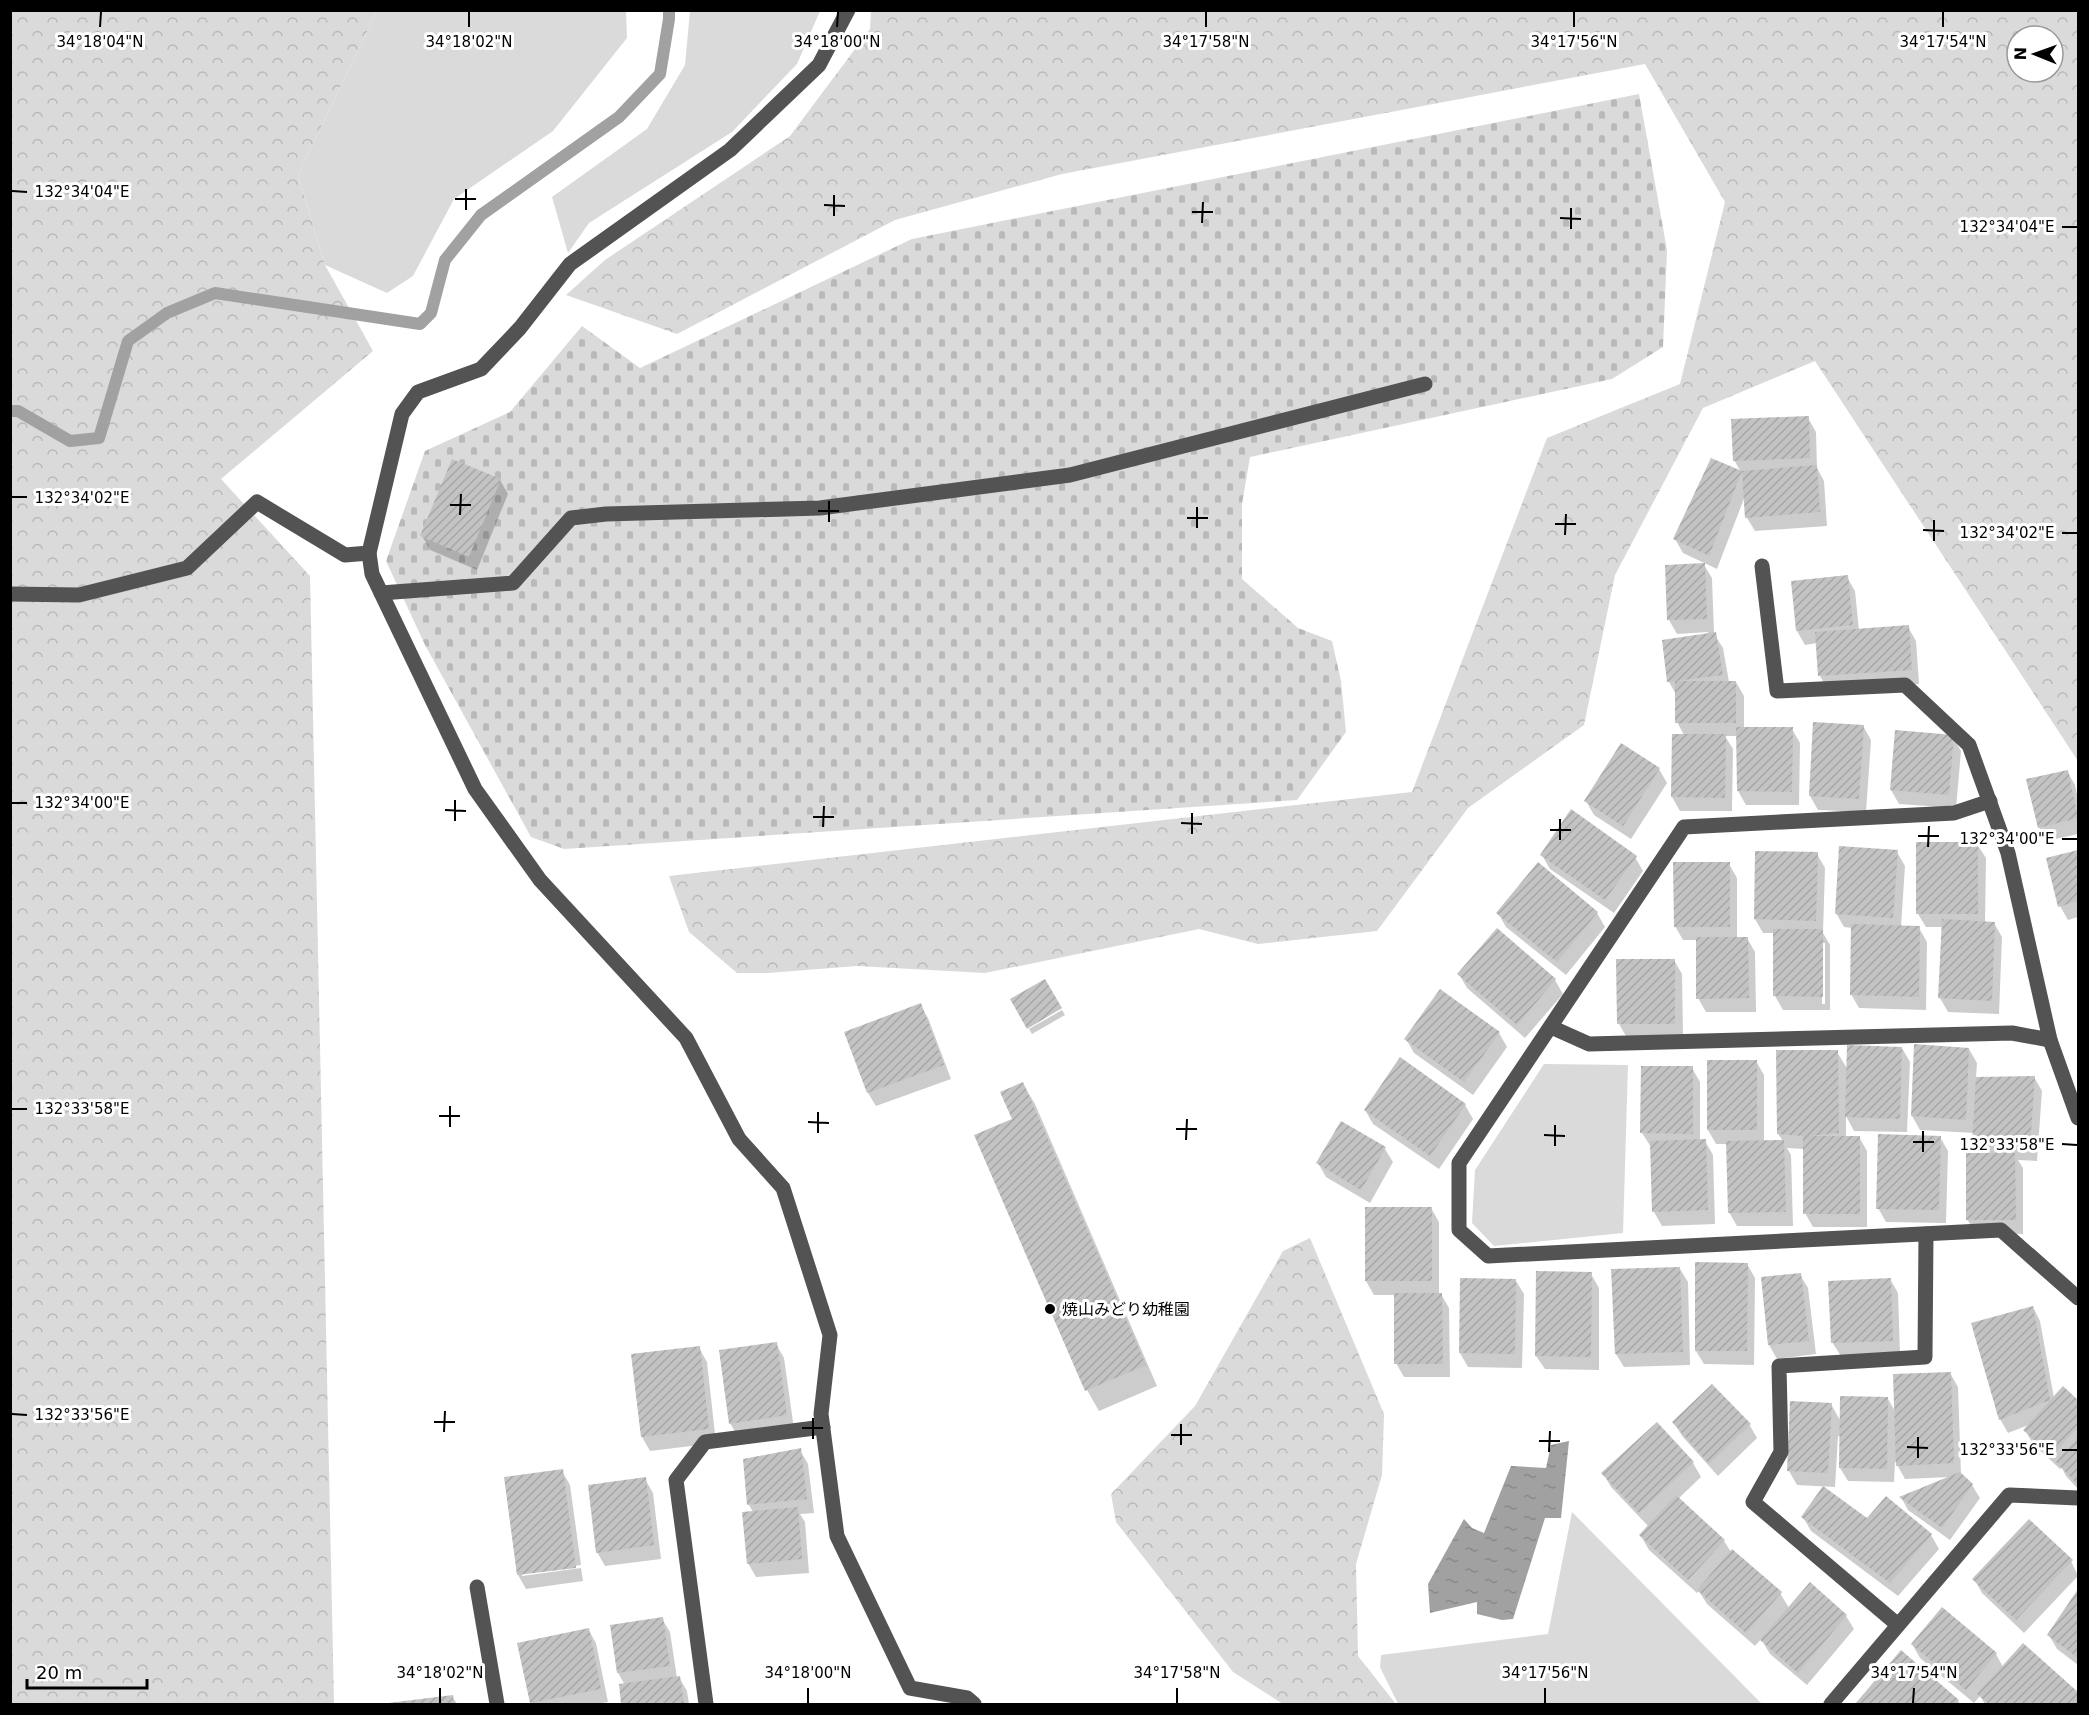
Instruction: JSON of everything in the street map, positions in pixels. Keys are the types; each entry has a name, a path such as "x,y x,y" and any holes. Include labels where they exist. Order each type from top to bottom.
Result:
{"street":[{"path":"848,10 819,65 730,150 570,264 520,328 481,369 418,392 402,414 369,554 372,574 475,789 540,879 686,1038 739,1139 783,1188 830,1335 821,1414 837,1536 910,1688 967,1698 975,1704"},
{"path":"381,593 513,583 571,518 606,514 820,508 1070,476 1425,384"},
{"path":"10,594 79,595 187,568 257,502 345,555 369,554"},
{"path":"1762,566 1777,692 1905,685 1969,745 2008,853 2050,1040 2079,1118"},
{"path":"1990,801 1954,813 1684,827 1460,1162 1459,1230 1488,1256 2001,1230 2079,1298"},
{"path":"1551,1026 1589,1044 2012,1033 2050,1040"},
{"path":"1898,1625 1753,1502 1781,1452 1779,1366 1925,1357 1926,1234"},
{"path":"706,1704 676,1480 705,1442 823,1427"},
{"path":"1832,1704 2009,1495 2079,1498"},
{"path":"477,1587 497,1704"}],"green space":[{"path":"11,11 377,11 298,175 325,265 373,351 221,479 310,576 334,1704 11,1704"},
{"path":"377,11 626,11 627,38 553,131 454,199 413,276 387,293 325,265 298,175"},
{"path":"690,11 820,11 797,64 732,132 589,223 568,253 552,197 647,129 685,65"},
{"path":"871,11 2078,11 2078,761 1815,361 1703,408 1615,575 1584,725 1468,808 1377,931 1258,944 1199,929 985,973 857,966 768,973 737,973 689,932 669,876 1412,792 1547,438 1680,384 1725,202 1645,64 1062,174 895,220 677,334 566,295 605,260 790,136 870,29"},
{"path":"1639,94 1667,250 1663,347 1612,379 1250,457 1242,504 1242,579 1298,628 1332,641 1341,681 1346,732 1297,800 564,849 531,837 425,645 386,561 425,451 510,412 582,326 640,368 912,239"},
{"path":"1544,1064 1628,1065 1623,1233 1494,1246 1472,1223 1475,1170"},
{"path":"1310,1238 1384,1414 1382,1475 1356,1564 1358,1656 1396,1704 1283,1704 1233,1672 1116,1522 1111,1494 1195,1406 1283,1251"},
{"path":"1572,1512 1762,1704 1398,1704 1380,1667 1381,1655 1548,1634"}],"water":[{"path":"1569,1441 1561,1518 1545,1518 1513,1619 1502,1620 1477,1614 1477,1602 1430,1613 1428,1584 1464,1519 1472,1528 1484,1533 1511,1466 1546,1468 1551,1445"}],"building":[{"path":"1809,416 1810,458 1733,461 1731,419"},
{"path":"1711,458 1742,471 1709,556 1673,539"},
{"path":"452,459 501,479 469,557 420,536"},
{"path":"1817,465 1820,512 1745,518 1742,471"},
{"path":"1705,563 1707,619 1667,620 1665,565"},
{"path":"1848,575 1853,625 1796,631 1791,581"},
{"path":"1909,625 1912,670 1818,676 1815,632"},
{"path":"1716,632 1723,675 1667,682 1662,640"},
{"path":"1675,681 1736,681 1736,723 1675,723"},
{"path":"1813,722 1864,725 1859,799 1809,796"},
{"path":"1736,727 1793,727 1792,792 1737,791"},
{"path":"1895,730 1954,735 1949,795 1890,790"},
{"path":"1672,734 1726,734 1725,798 1671,797"},
{"path":"1621,743 1660,768 1623,826 1584,801"},
{"path":"2068,770 2078,818 2038,828 2026,779"},
{"path":"1571,809 1637,856 1605,900 1540,855"},
{"path":"1916,842 1978,842 1978,914 1916,914"},
{"path":"1839,846 1898,850 1893,918 1835,914"},
{"path":"2078,850 2078,901 2058,907 2046,858"},
{"path":"1755,851 1818,852 1816,921 1754,919"},
{"path":"1538,862 1598,912 1557,962 1496,913"},
{"path":"1673,862 1730,862 1730,927 1674,927"},
{"path":"1942,919 1995,922 1992,1001 1938,998"},
{"path":"1851,924 1920,926 1919,997 1850,995"},
{"path":"1497,928 1556,979 1517,1025 1457,974"},
{"path":"1773,929 1823,929 1823,997 1773,996"},
{"path":"1696,937 1748,937 1749,998 1696,999"},
{"path":"1616,959 1675,959 1675,1024 1617,1024"},
{"path":"1045,979 1062,1008 1027,1029 1010,999"},
{"path":"1440,989 1500,1032 1464,1082 1404,1039"},
{"path":"921,1003 944,1065 867,1093 844,1032"},
{"path":"1914,1044 1969,1048 1966,1120 1911,1116"},
{"path":"1847,1045 1902,1047 1900,1119 1845,1117"},
{"path":"1776,1050 1838,1050 1839,1133 1809,1136 1860,1136 1860,1214 1803,1214 1803,1136 1777,1134"},
{"path":"1400,1057 1466,1104 1430,1156 1364,1110"},
{"path":"1707,1060 1757,1060 1757,1130 1707,1130"},
{"path":"1641,1066 1693,1066 1693,1134 1640,1133"},
{"path":"2035,1076 2030,1148 1972,1144 1976,1077"},
{"path":"1023,1082 1146,1365 1085,1391 974,1135 1012,1119 1000,1092"},
{"path":"1341,1121 1386,1147 1361,1190 1316,1163"},
{"path":"1878,1134 1941,1136 1939,1210 1876,1209"},
{"path":"1706,1139 1708,1210 1652,1212 1650,1141"},
{"path":"1784,1140 1786,1212 1728,1213 1726,1141"},
{"path":"1966,1153 2015,1153 2016,1220 1966,1220"},
{"path":"1365,1207 1432,1207 1432,1281 1365,1281"},
{"path":"1695,1262 1748,1263 1747,1351 1695,1351"},
{"path":"1680,1267 1683,1352 1615,1354 1611,1269"},
{"path":"1536,1271 1592,1272 1591,1357 1535,1356"},
{"path":"1801,1273 1809,1341 1768,1345 1761,1277"},
{"path":"1460,1278 1516,1279 1515,1354 1459,1353"},
{"path":"1891,1278 1893,1341 1831,1343 1828,1281"},
{"path":"1394,1293 1442,1293 1443,1364 1394,1364"},
{"path":"2033,1306 2050,1400 1999,1420 1971,1323"},
{"path":"777,1342 787,1415 729,1424 719,1350"},
{"path":"700,1346 709,1429 641,1437 631,1354"},
{"path":"1951,1372 1954,1463 1896,1466 1893,1374"},
{"path":"1712,1384 1751,1424 1709,1464 1672,1422"},
{"path":"2063,1386 2078,1400 2078,1427 2052,1456 2023,1430"},
{"path":"1840,1396 1888,1397 1887,1469 1839,1468"},
{"path":"1790,1401 1832,1403 1828,1473 1787,1471"},
{"path":"1657,1422 1694,1462 1639,1513 1601,1473"},
{"path":"2078,1437 2078,1485 2056,1462"},
{"path":"801,1448 807,1499 747,1505 743,1459"},
{"path":"563,1469 576,1568 517,1575 504,1477"},
{"path":"1960,1472 1973,1484 1942,1528 1899,1497"},
{"path":"646,1477 654,1545 596,1553 588,1485"},
{"path":"1823,1486 1867,1518 1886,1496 1932,1534 1890,1583 1801,1517"},
{"path":"1676,1495 1725,1540 1688,1580 1639,1535"},
{"path":"798,1507 802,1559 747,1564 742,1512"},
{"path":"2029,1519 2073,1560 2016,1620 1972,1579"},
{"path":"1732,1549 1782,1592 1746,1633 1697,1590"},
{"path":"1810,1582 1847,1615 1798,1673 1760,1640"},
{"path":"2078,1589 2078,1658 2047,1635"},
{"path":"1942,1607 1997,1653 1966,1690 1911,1644"},
{"path":"663,1617 670,1666 617,1673 610,1625"},
{"path":"589,1628 601,1689 530,1703 517,1643"},
{"path":"2023,1643 2078,1692 2077,1704 1989,1704 1977,1694"},
{"path":"1901,1650 1959,1700 1956,1704 1855,1704"},
{"path":"680,1676 684,1704 621,1704 619,1684"},
{"path":"453,1695 454,1704 388,1703"}],"waterway":[{"path":"10,411 18,411 70,441 99,438 128,341 167,313 215,293 420,324 431,313 445,260 481,215 619,117 660,74 669,10"}],"place":[{"name":"焼山みどり幼稚園","path":"1050,1309"}]}
